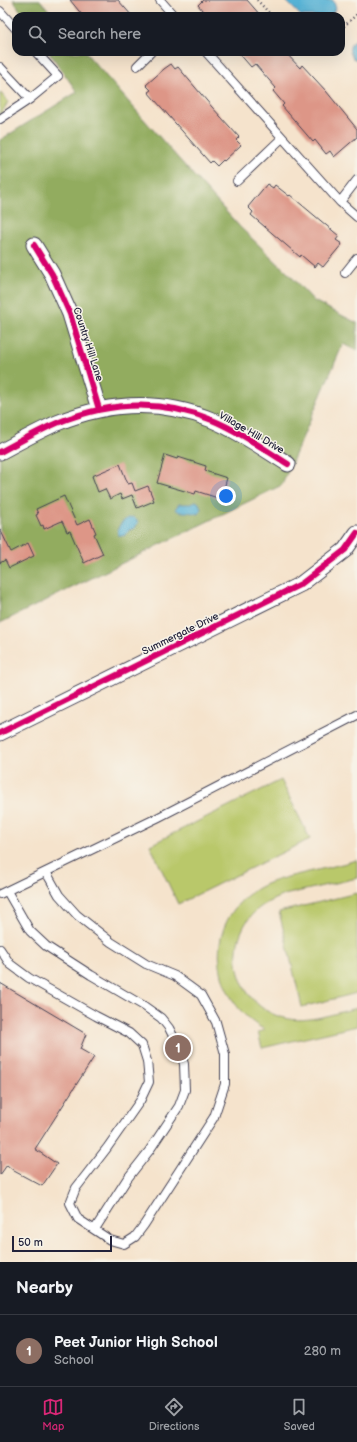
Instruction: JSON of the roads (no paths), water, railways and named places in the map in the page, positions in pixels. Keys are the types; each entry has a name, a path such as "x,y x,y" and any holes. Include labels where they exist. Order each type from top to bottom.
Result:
{"street":[{"name":"Country Hill Lane","path":"34,245 52,274 70,314 99,409"},
{"name":"Village Hill Drive","path":"0,452 57,423 99,409 127,406 156,406 185,411 212,420 240,434 288,464"},
{"name":"Summergate Drive","path":"0,733 301,584 345,550 357,533"}],"lane":[{"path":"160,0 170,12"},
{"path":"0,11 12,24"},
{"path":"0,118 30,99 58,76 40,56"},
{"path":"137,66 147,56"},
{"path":"210,56 340,202 357,217"},
{"path":"0,67 30,99"},
{"path":"237,181 282,138"},
{"path":"340,202 357,180"},
{"path":"345,273 357,258"},
{"path":"95,1229 127,1179 149,1151 179,1106 184,1090 184,1064 179,1048 169,1028 161,1018 46,946 30,931 3,892 157,818 357,715"},
{"path":"0,949 10,964 29,978 129,1033 142,1045 147,1061 149,1082 140,1101 107,1148 76,1188 70,1203 78,1219 110,1240 124,1244 135,1237 140,1231 214,1117 225,1084 225,1054 216,1022 201,995 175,976 146,964 111,942 77,915 58,896 46,872"}],"water":[{"path":"285,0 333,0 336,8 333,12 297,12"},
{"path":"357,40 357,60 352,58 350,47 354,41"},
{"path":"196,501 199,503 201,509 198,514 180,512 175,509 179,504 192,504"},
{"path":"133,517 138,522 135,528 129,530 124,536 118,535 118,529 121,523"}],"place":[{"name":"Peet Junior High School","path":"178,1048"}]}
